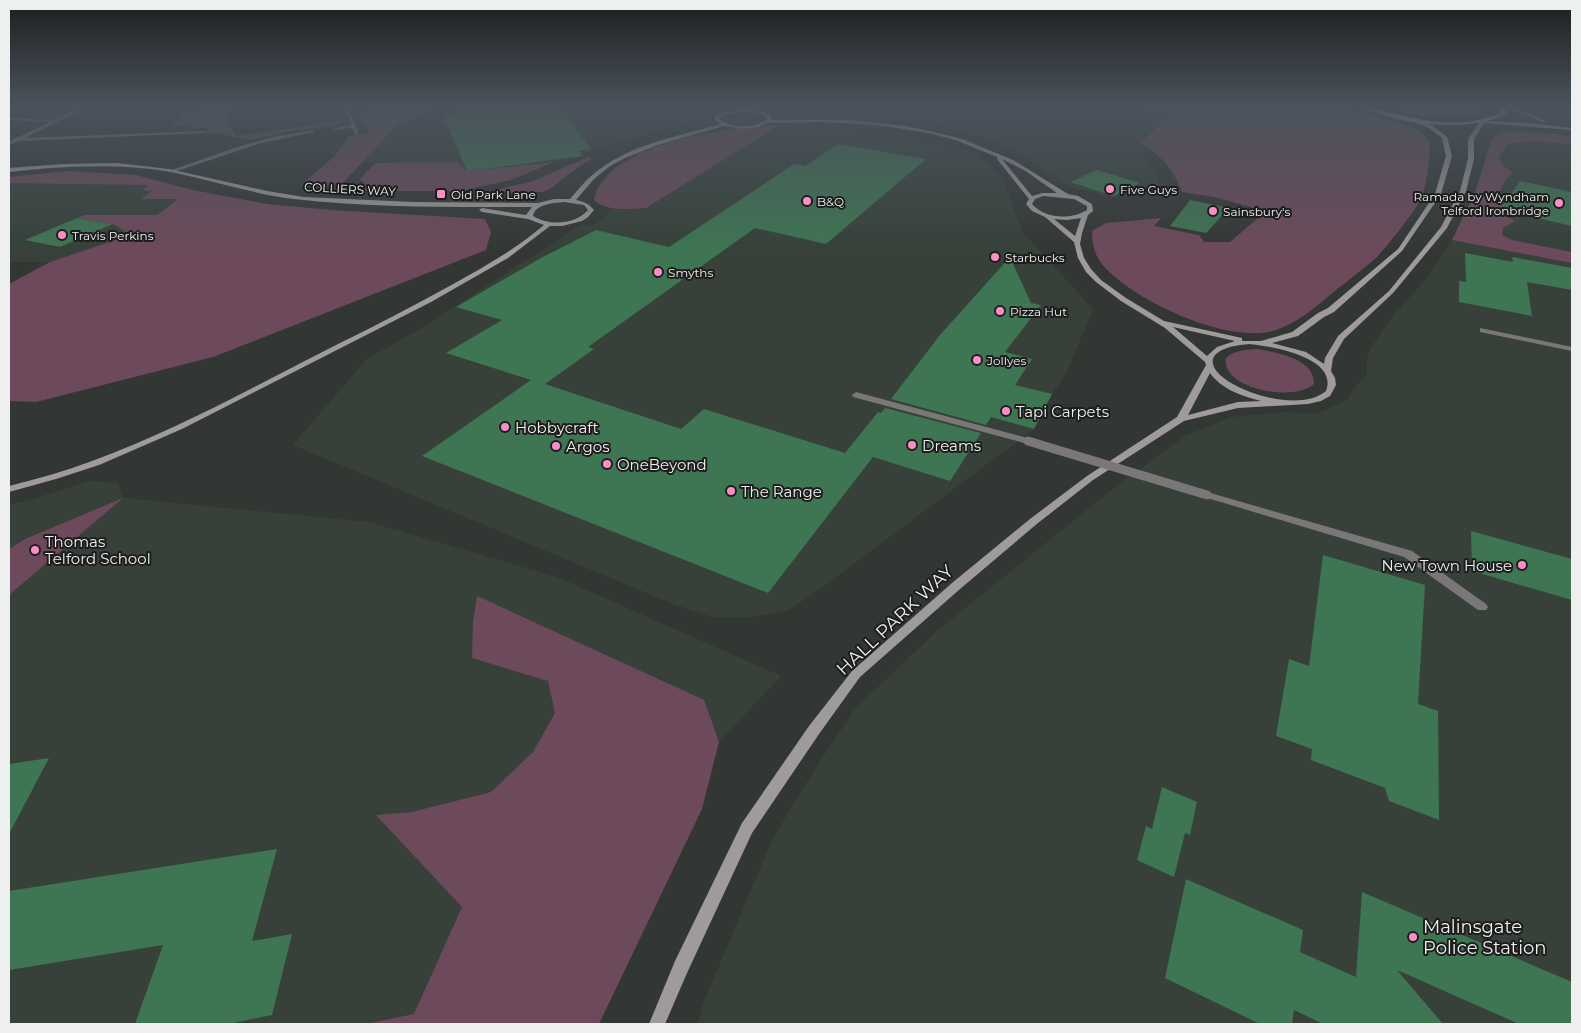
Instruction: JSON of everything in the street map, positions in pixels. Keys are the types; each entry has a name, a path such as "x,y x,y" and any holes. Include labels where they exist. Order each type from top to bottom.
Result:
{"street":[{"path":"172,171 221,154"},
{"path":"572,201 595,175 612,163 633,154"},
{"path":"1262,343 1295,334 1331,310 1400,250 1438,194 1449,154"},
{"path":"1327,371 1329,358 1341,338 1391,292 1444,228 1463,191 1471,154"},
{"path":"997,155 1021,166 1047,186 1082,199 1090,205 1090,211 1085,215 1076,241 1080,257 1090,272 1132,305 1162,322 1209,363 1216,375 1242,392 1279,402 1296,403 1321,398 1329,392 1332,386 1331,378 1327,371 1300,353 1162,322"},
{"path":"997,155 1031,198"},
{"name":"COLLIERS WAY","path":"9,170 64,165 113,165 172,171 284,196 454,206 541,205 556,201 572,201 586,204 590,210 589,214 569,223 549,224 536,222 530,217 454,206"},
{"path":"1031,198 1045,194 1065,194"},
{"path":"1031,198 1029,201 1030,207 1045,215 1076,241"},
{"path":"530,217 531,210 541,205"},
{"path":"1045,215 1062,217 1085,215"},
{"path":"9,489 100,462 186,424 406,313 486,268 539,233 549,224"},
{"path":"1483,330 1572,349"},
{"name":"HALL PARK WAY","path":"1182,419 1209,363 1211,353 1220,347 1233,343 1249,342"},
{"path":"856,395 1028,441 1408,554 1482,607"},
{"name":"HALL PARK WAY","path":"658,1024 681,966 747,828 814,730 856,674 1034,521 1090,478 1182,419 1238,405 1279,402"}],"shaded area":[{"path":"336,154 370,154 343,183 320,187 301,185"},
{"path":"369,154 586,154 567,160 467,171 457,162 405,164 363,161"},
{"path":"639,154 733,154 646,208 612,208 599,204 594,200 601,184 613,170"},
{"path":"733,154 976,154 1001,175 1023,232 1093,309 1067,372 1052,394 1034,429 789,610 750,617 713,617 673,604 293,445 367,359 425,326 582,224 592,226 615,208 646,208"},
{"path":"1019,154 1141,154 1154,168 1160,186 1114,197 1073,188 1060,182 1037,164"},
{"path":"1156,154 1429,154 1424,190 1418,204 1392,240 1376,258 1299,319 1279,329 1268,332 1249,333 1202,324 1154,303 1115,277 1101,263 1097,255 1093,244 1092,231 1106,223 1161,218 1154,226 1199,235 1204,242 1230,242 1258,218 1251,207 1214,197 1182,192 1166,163"},
{"path":"1487,154 1572,154 1572,1024 698,1024 703,1004 773,838 816,767 856,708 938,630 1123,481 1185,436 1231,417 1284,412 1316,414 1346,401 1356,386 1367,375 1367,359 1370,349 1392,317 1426,279 1452,240 1476,190"},
{"path":"1487,154 1501,154 1499,157 1503,166 1513,173 1507,178 1498,194 1507,199 1500,210 1504,215 1515,221 1503,228 1502,235 1512,240 1572,252 1572,263 1452,240 1476,190"},
{"path":"588,157 593,158 550,189 542,192 478,194 533,181"},
{"path":"457,162 467,171 554,162 511,180 460,191 365,191 362,186 364,183 360,179 375,163"},
{"path":"68,171 135,175 158,180 178,199 157,215 84,215 78,218 113,224 130,235 50,262 9,262 9,176"},
{"path":"68,171 135,175 193,190 267,204 332,210 485,219 491,232 486,250 213,357 36,402 9,401 9,284 50,262 130,235 113,224 77,218 84,215 157,215 178,199 141,199 152,191 142,190 148,185 9,183 9,177"},
{"path":"1256,349 1273,352 1301,362 1313,375 1314,384 1304,390 1275,392 1246,384 1234,377 1227,369 1226,358 1236,352"},
{"path":"89,481 118,483 123,498 369,522 557,577 781,676 719,742 565,1024 9,1024 9,504 27,501"},
{"path":"123,498 9,595 9,549 25,539"},
{"path":"477,596 704,700 719,742 702,809 599,1024 366,1024 414,1014 462,907 376,815 412,812 491,792 533,752 555,713 548,681 472,658 473,623"}],"building":[{"path":"460,154 582,154 583,156 467,171"},
{"path":"823,154 898,154 926,159 826,244 755,228 588,347 594,349 545,384 681,429 704,409 845,453 878,412 881,413 885,408 981,433 950,481 873,457 768,593 422,456 531,380 446,353 502,320 456,307 541,258 596,230 669,247 794,164 805,166"},
{"name":"Five Guys","path":"1097,170 1140,183 1114,196 1070,182"},
{"name":"Ramada by Wyndham Telford Ironbridge","path":"1520,181 1572,192 1572,226 1500,209"},
{"path":"1190,200 1229,208 1206,233 1170,226"},
{"name":"Travis Perkins","path":"77,218 113,224 60,247 25,240"},
{"path":"1465,253 1513,262 1512,257 1572,268 1572,290 1527,282 1532,316 1459,302 1459,281 1466,282"},
{"path":"1010,257 1031,303 1041,305 1005,352 1032,359 1015,385 1052,394 1034,429 991,417 986,425 891,399 940,335"},
{"name":"New Town House","path":"1471,531 1572,559 1572,600 1472,571"},
{"path":"1323,555 1425,585 1418,704 1438,711 1439,820 1389,801 1385,788 1311,760 1312,749 1276,736 1289,659 1309,666"},
{"path":"49,758 9,834 9,764"},
{"path":"1162,787 1197,802 1190,835 1185,833 1174,877 1137,860 1146,826 1152,829"},
{"path":"277,849 252,941 292,934 272,1015 228,1024 135,1024 163,945 9,970 9,891"},
{"path":"1186,879 1303,930 1300,952 1356,977 1362,892 1572,982 1572,1024 1519,1024 1397,970 1443,1024 1323,1024 1294,1010 1292,1024 1260,1024 1165,978"}],"place":[{"name":"Five Guys","path":"1110,189"},
{"name":"Old Park Lane","path":"441,194"},
{"name":"B&Q","path":"807,201"},
{"name":"Ramada by Wyndham Telford Ironbridge","path":"1559,203"},
{"name":"Sainsbury's","path":"1213,211"},
{"name":"Travis Perkins","path":"62,235"},
{"name":"Starbucks","path":"995,257"},
{"name":"Smyths","path":"658,272"},
{"name":"Pizza Hut","path":"1000,311"},
{"name":"Jollyes","path":"977,360"},
{"name":"Tapi Carpets","path":"1006,411"},
{"name":"Hobbycraft","path":"505,427"},
{"name":"Dreams","path":"912,445"},
{"name":"Argos","path":"556,446"},
{"name":"OneBeyond","path":"607,464"},
{"name":"The Range","path":"731,491"},
{"name":"Thomas Telford School","path":"35,550"},
{"name":"New Town House","path":"1522,565"},
{"name":"Malinsgate Police Station","path":"1413,937"}]}
